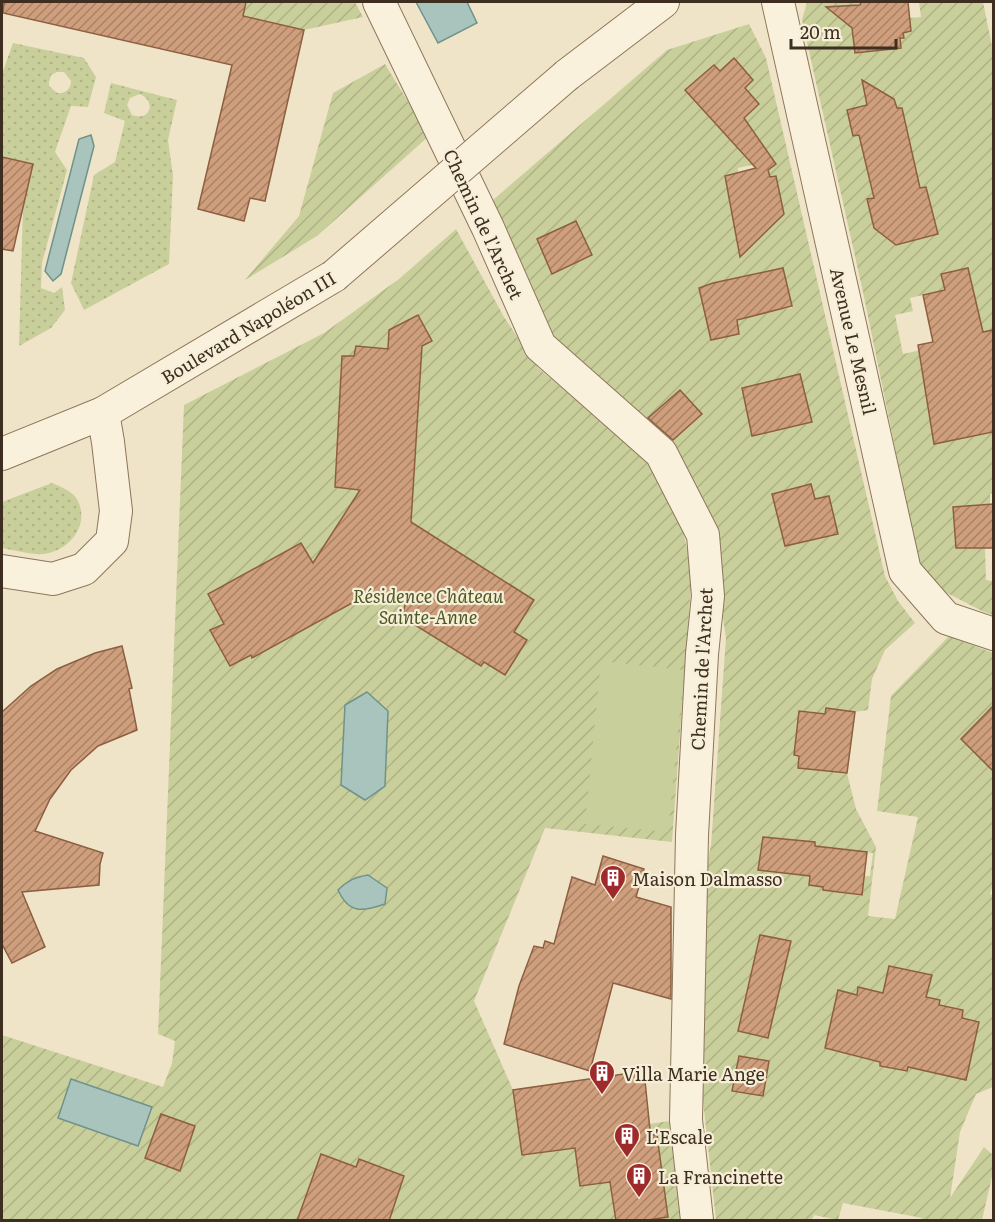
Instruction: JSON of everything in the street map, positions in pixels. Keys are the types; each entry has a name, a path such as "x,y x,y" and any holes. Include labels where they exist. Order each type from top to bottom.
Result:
{"street":[{"name":"Chemin de l'Archet","path":"379,2 488,228 540,346 661,453 703,535 708,596 702,654 692,835 686,1120 698,1221"},
{"name":"Boulevard Napoléon III","path":"2,454 102,413 334,276 567,75 663,2"},
{"name":"Avenue Le Mesnil","path":"778,2 905,571 946,618 993,634"},
{"path":"2,571 53,579 84,569 112,541 116,511 108,442 102,413"}],"green space":[{"path":"246,2 355,2 363,17 304,30 243,16"},
{"path":"807,2 862,2 860,5 845,6 841,9 851,24 855,53 900,48 900,38 904,37 903,33 911,30 910,18 921,17 919,2 983,2 994,56 994,330 986,332 991,349 993,348 993,383 926,396 934,444 993,432 993,493 990,494 990,504 953,507 956,548 985,548 986,580 993,581 993,615 939,589 919,565 863,292 802,20","holes":["875,89 894,99 897,108 902,108 911,149 881,156 859,135 853,136 847,110 867,105 864,92","926,187 936,225 930,228 932,236 896,244 884,224 873,226 868,199","936,292 948,344 903,354 895,315 913,311 910,298"]},
{"path":"749,24 766,58 885,576 898,601 915,623 885,650 872,679 868,710 854,712 847,773 856,809 876,847 868,916 895,919 918,817 877,811 891,696 949,636 993,653 993,706 961,739 993,769 994,882 990,894 994,896 993,1087 976,1094 960,1132 950,1198 984,1147 993,1155 994,1168 982,1220 922,1220 922,1218 843,1203 838,1220 814,1215 812,1220 716,1220 699,1064 697,909 711,845 726,638 707,511 560,352 493,200 667,50","holes":["714,65 745,88 759,104 744,118 746,121 686,90","767,165 770,177 776,177 784,214 777,221 743,229 731,209 725,176 738,173 738,168","576,221 591,255 537,239","783,268 792,308 737,320 739,334 711,339 699,288","800,374 811,422 752,436 742,388","780,523 838,533 785,546","763,837 814,842 815,846 873,853 870,876 864,876 862,896 823,887 810,876 759,870","889,966 931,975 926,997 940,1000 939,1005 962,1018 979,1022 966,1079 908,1067 906,1071 880,1066 880,1062 825,1048 838,991 857,995 858,987 900,996 885,987"]},
{"path":"13,43 84,58 96,77 88,107 71,106 55,152 67,170 42,263 41,288 54,293 62,287 65,310 51,328 19,346 23,206 32,164 2,157 2,74","holes":["64,72 71,81 70,86 65,92 57,93 49,86 51,75"]},
{"path":"385,64 429,136 317,236 245,280 299,216 333,93"},
{"path":"111,83 177,100 168,140 173,176 169,264 84,310 71,283 94,175 115,162 125,121 104,113","holes":["140,94 145,97 150,106 147,114 132,115 127,105 130,98"]},
{"name":"Résidence Château Sainte-Anne","path":"456,229 504,317 538,368 639,453 662,478 683,530 692,573 672,842 545,828 474,1001 513,1090 521,1142 676,1120 686,1220 641,1220 668,1216 657,1135 591,1144 610,1182 616,1220 2,1220 2,1035 163,1087 172,1063 175,1041 158,1034 184,405 324,333 399,279"},
{"path":"52,483 70,492 78,501 81,520 74,536 61,548 43,554 2,548 2,502"},
{"path":"601,661 684,670 668,832 585,824"}],"water":[{"path":"416,2 467,2 477,23 438,43"},
{"path":"91,135 94,146 61,274 53,281 45,271 79,139"},
{"path":"367,692 388,711 385,786 365,800 341,785 345,705"},
{"path":"368,875 387,888 385,904 370,909 352,907 342,898 338,890 352,880"},
{"path":"71,1079 152,1107 138,1146 58,1118"}],"building":[{"path":"4,2 246,2 243,16 304,30 265,201 250,198 244,221 198,209 232,65 3,13"},
{"path":"861,2 908,2 911,31 903,33 904,38 900,38 901,48 855,53 852,28 826,7 860,5"},
{"path":"734,58 753,80 745,88 759,104 744,118 776,164 768,170 770,177 776,176 784,214 740,257 725,176 756,168 685,90 714,65 720,71"},
{"path":"862,80 894,99 897,108 902,108 920,188 926,187 938,234 896,245 874,228 867,199 874,198 859,135 853,136 847,110 867,105"},
{"path":"2,157 33,164 13,251 2,249"},
{"path":"576,221 592,255 552,274 537,239"},
{"path":"783,268 792,306 737,320 739,334 711,340 699,288"},
{"path":"968,268 983,332 993,330 993,432 934,444 918,345 933,342 923,295 945,290 941,274"},
{"path":"418,315 432,341 422,346 411,522 534,600 514,632 527,640 505,675 484,662 481,666 402,617 406,601 361,598 252,658 251,655 230,666 210,630 224,624 208,594 301,543 313,563 360,490 335,487 342,356 354,356 356,346 388,349 389,330"},
{"path":"800,374 812,422 752,436 742,388"},
{"path":"680,390 702,414 673,440 648,418"},
{"path":"811,484 815,499 829,496 838,534 785,546 772,494"},
{"path":"993,504 993,548 956,548 953,507"},
{"path":"122,646 132,688 129,689 137,730 98,746 71,770 50,799 35,831 103,853 99,885 22,892 45,947 12,963 2,944 2,712 31,686 57,669 95,653"},
{"path":"993,706 993,771 961,739"},
{"path":"826,708 855,712 847,773 798,768 799,756 794,755 799,711 825,714"},
{"path":"763,837 815,842 815,846 867,852 862,895 823,890 823,887 809,885 810,876 758,870"},
{"path":"603,856 644,869 636,897 671,907 671,999 613,983 590,1071 504,1044 519,986 534,946 543,948 545,941 554,944 572,877 595,885"},
{"path":"760,935 791,941 768,1038 738,1031"},
{"path":"889,966 932,975 926,997 940,1000 939,1005 963,1010 962,1018 979,1022 966,1080 908,1067 907,1071 880,1066 880,1062 825,1048 838,990 857,995 858,987 883,993"},
{"path":"739,1056 769,1061 763,1096 732,1091"},
{"path":"644,1071 650,1130 653,1135 657,1135 668,1217 641,1221 616,1221 610,1182 580,1186 575,1148 522,1155 513,1090"},
{"path":"161,1114 195,1126 180,1171 145,1158"},
{"path":"321,1154 356,1167 359,1159 404,1176 389,1221 297,1221"}],"place":[{"name":"Maison Dalmasso","path":"613,901"},
{"name":"Villa Marie Ange","path":"602,1096"},
{"name":"L'Escale","path":"627,1159"},
{"name":"La Francinette","path":"639,1199"}]}
